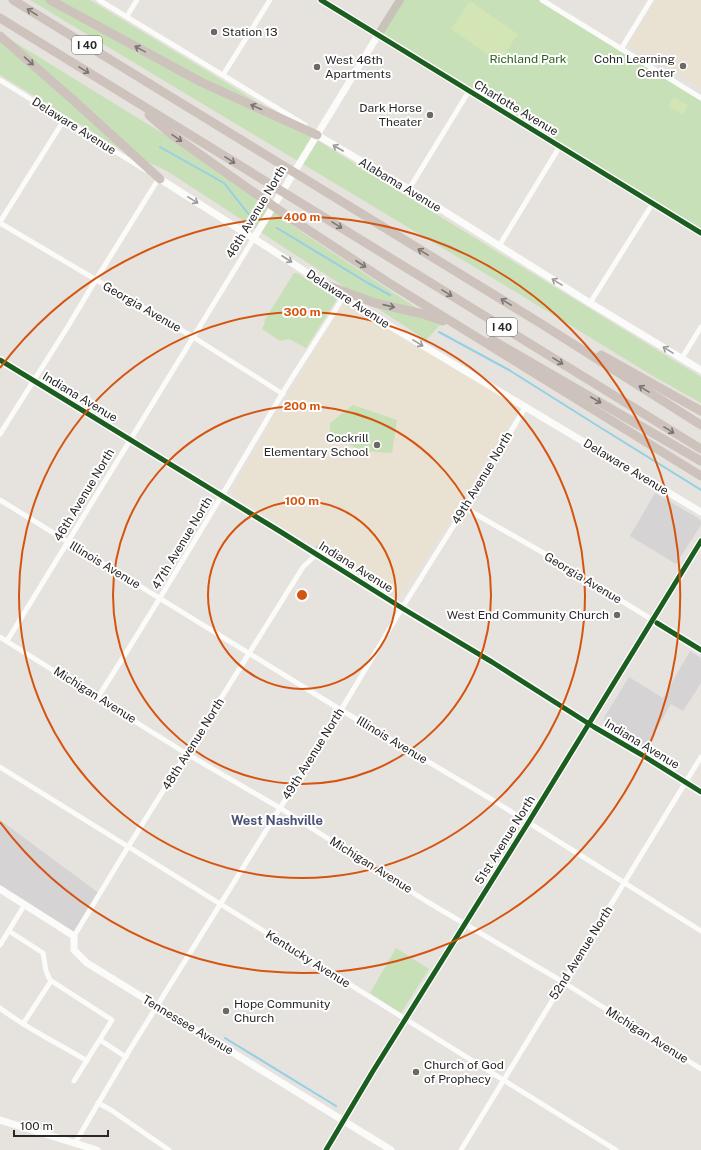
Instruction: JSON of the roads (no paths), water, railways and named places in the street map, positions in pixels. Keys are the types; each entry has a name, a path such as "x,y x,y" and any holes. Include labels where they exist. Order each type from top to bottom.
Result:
{"highway":[{"name":"I 40","path":"13,0 540,322 701,425"},
{"path":"50,0 201,82 317,135"},
{"name":"I 40","path":"0,18 701,450"},
{"path":"0,36 160,179"},
{"path":"125,95 171,134 293,220 390,283 701,476"},
{"path":"326,285 376,303 422,314 480,334 514,351 701,461"},
{"path":"540,322 701,411"}],"main road":[{"name":"Charlotte Avenue","path":"321,0 701,232"},
{"name":"46th Avenue North","path":"254,238 400,0"},
{"name":"Alabama Avenue","path":"317,135 409,189 590,303 701,370"},
{"name":"Delaware Avenue","path":"160,179 254,238 343,297 701,512"},
{"name":"51st Avenue North","path":"326,1150 701,540"},
{"path":"0,889 74,936"},
{"name":"Tennessee Avenue","path":"74,936 74,950 87,963 391,1150"},
{"path":"0,1120 97,1150"}],"street":[{"name":"Alabama Avenue","path":"99,0 223,75 317,135"},
{"path":"127,16 137,0"},
{"path":"223,75 270,0"},
{"path":"542,0 701,98"},
{"path":"621,49 651,0"},
{"name":"Delaware Avenue","path":"0,80 160,179"},
{"path":"409,189 469,91"},
{"path":"0,222 64,120"},
{"path":"499,246 560,146"},
{"path":"0,434 160,179"},
{"path":"590,303 653,203"},
{"name":"Georgia Avenue","path":"0,222 193,337 283,394"},
{"name":"46th Avenue North","path":"7,641 254,238"},
{"name":"47th Avenue North","path":"98,697 343,297"},
{"path":"682,358 701,327"},
{"name":"Indiana Avenue","path":"0,360 701,792"},
{"name":"49th Avenue North","path":"75,1143 126,1057 341,710 526,406"},
{"name":"Illinois Avenue","path":"0,500 341,710 491,799 701,931"},
{"name":"Georgia Avenue","path":"464,508 554,559 701,650"},
{"name":"48th Avenue North","path":"74,936 128,847 304,567 316,554"},
{"name":"Michigan Avenue","path":"0,636 187,754 280,808 465,924 563,982 701,1069"},
{"name":"52nd Avenue North","path":"461,1150 701,757"},
{"name":"Kentucky Avenue","path":"0,767 616,1150"},
{"path":"0,945 25,904"},
{"path":"9,931 43,953 46,971 52,981 112,1020 74,1081"},
{"path":"23,1024 52,981"},
{"path":"0,1008 23,1024 87,1061"},
{"path":"100,1040 126,1057"},
{"path":"98,1103 111,1110 169,1150"}],"waterway":[{"path":"160,147 224,183 250,216"},
{"path":"277,228 390,295"},
{"path":"439,332 509,370 701,490"},
{"path":"317,547 322,546 335,551"},
{"path":"225,1038 336,1106"}],"place":[{"name":"Station 13","path":"214,32"},
{"name":"Cohn Learning Center","path":"683,66"},
{"name":"West 46th Apartments","path":"317,67"},
{"name":"Dark Horse Theater","path":"430,115"},
{"name":"Cockrill Elementary School","path":"377,445"},
{"name":"West End Community Church","path":"617,615"},
{"name":"Hope Community Church","path":"226,1011"},
{"name":"Church of God of Prophecy","path":"416,1072"}],"district":[{"name":"West Nashville","path":"277,820"}],"park label":[{"name":"Richland Park","path":"528,59"}]}
